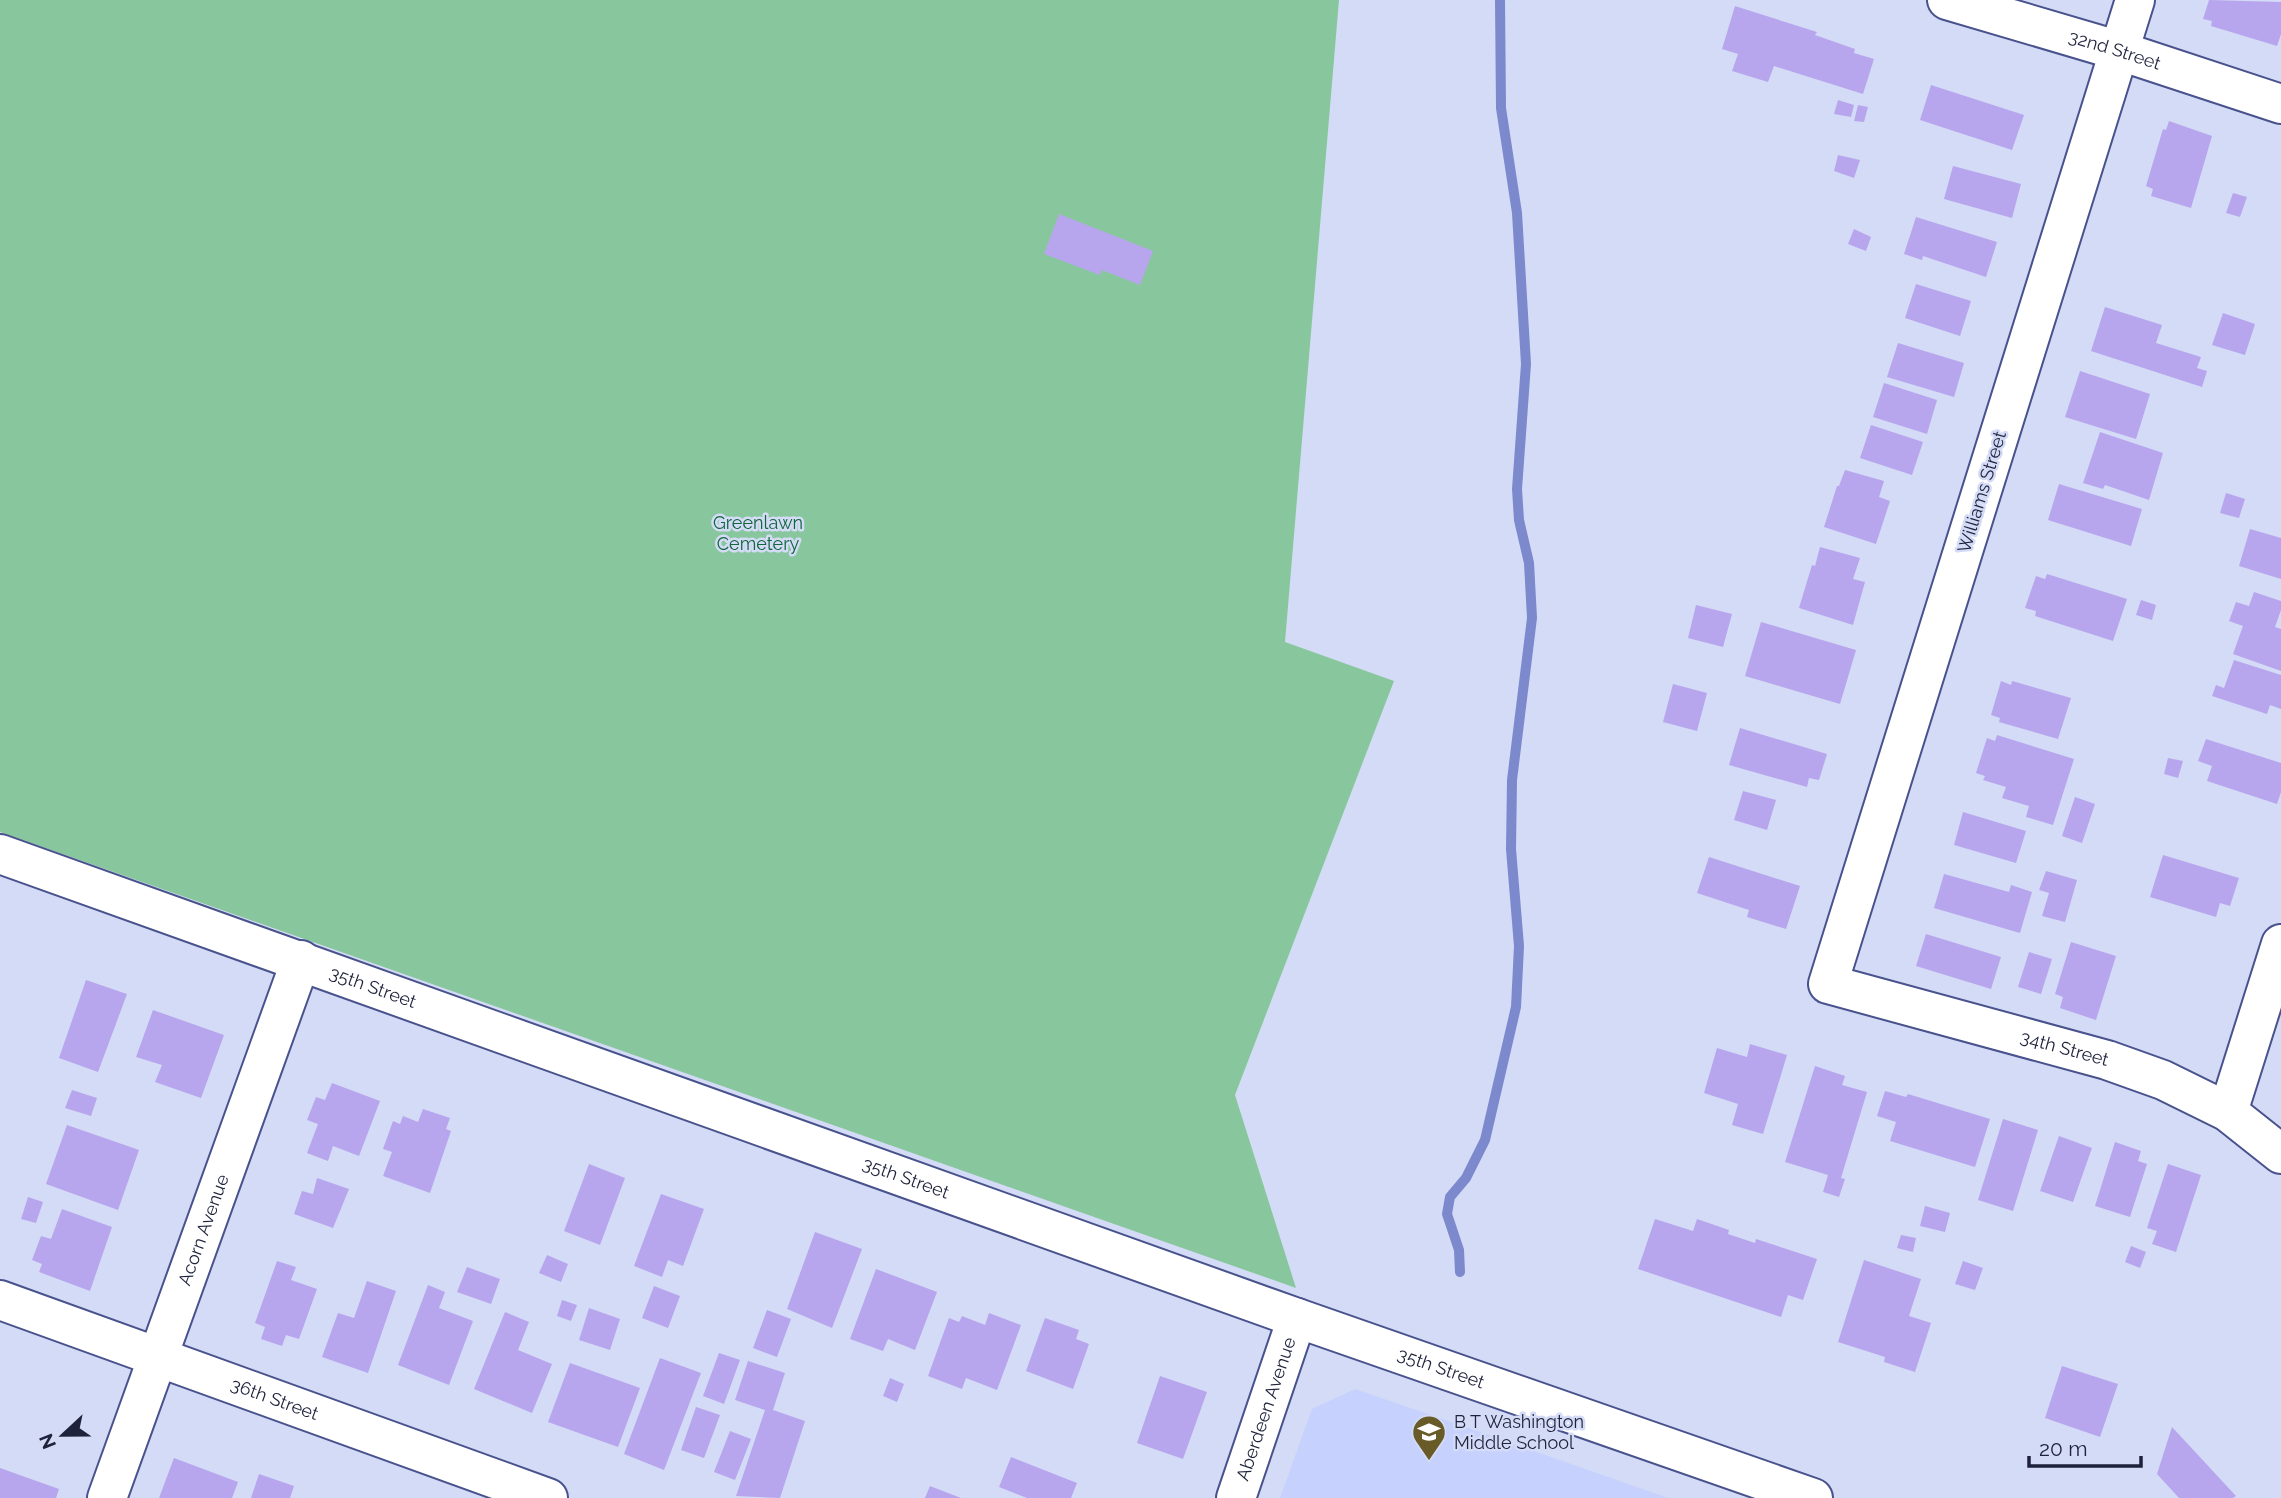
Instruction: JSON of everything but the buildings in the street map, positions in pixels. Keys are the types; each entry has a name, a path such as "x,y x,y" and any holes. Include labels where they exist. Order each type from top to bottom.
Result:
{"street":[{"name":"32nd Street","path":"1947,0 2120,51 2281,104"},
{"name":"Williams Street","path":"1828,984 2135,0"},
{"name":"35th Street","path":"0,854 1297,1318 1813,1498"},
{"path":"2228,1112 2281,944"},
{"name":"Acorn Avenue","path":"107,1498 301,960"},
{"name":"34th Street","path":"1828,984 2107,1060 2163,1080 2228,1112 2281,1154"},
{"name":"36th Street","path":"0,1300 548,1498"},
{"name":"Aberdeen Avenue","path":"1236,1498 1297,1318"}],"shaded area":[{"name":"B T Washington Middle School","path":"1355,1389 1668,1498 1280,1498 1312,1409"}],"green space":[{"name":"Greenlawn Cemetery","path":"0,0 1339,0 1285,642 1394,681 1235,1095 1296,1288 0,832"}],"waterway":[{"path":"1460,1272 1459,1250 1447,1214 1450,1197 1466,1178 1485,1140 1516,1007 1519,946 1511,849 1512,780 1532,618 1529,563 1519,520 1517,489 1526,364 1517,213 1501,108 1500,0"}],"place":[{"name":"B T Washington Middle School","path":"1429,1462"}]}
